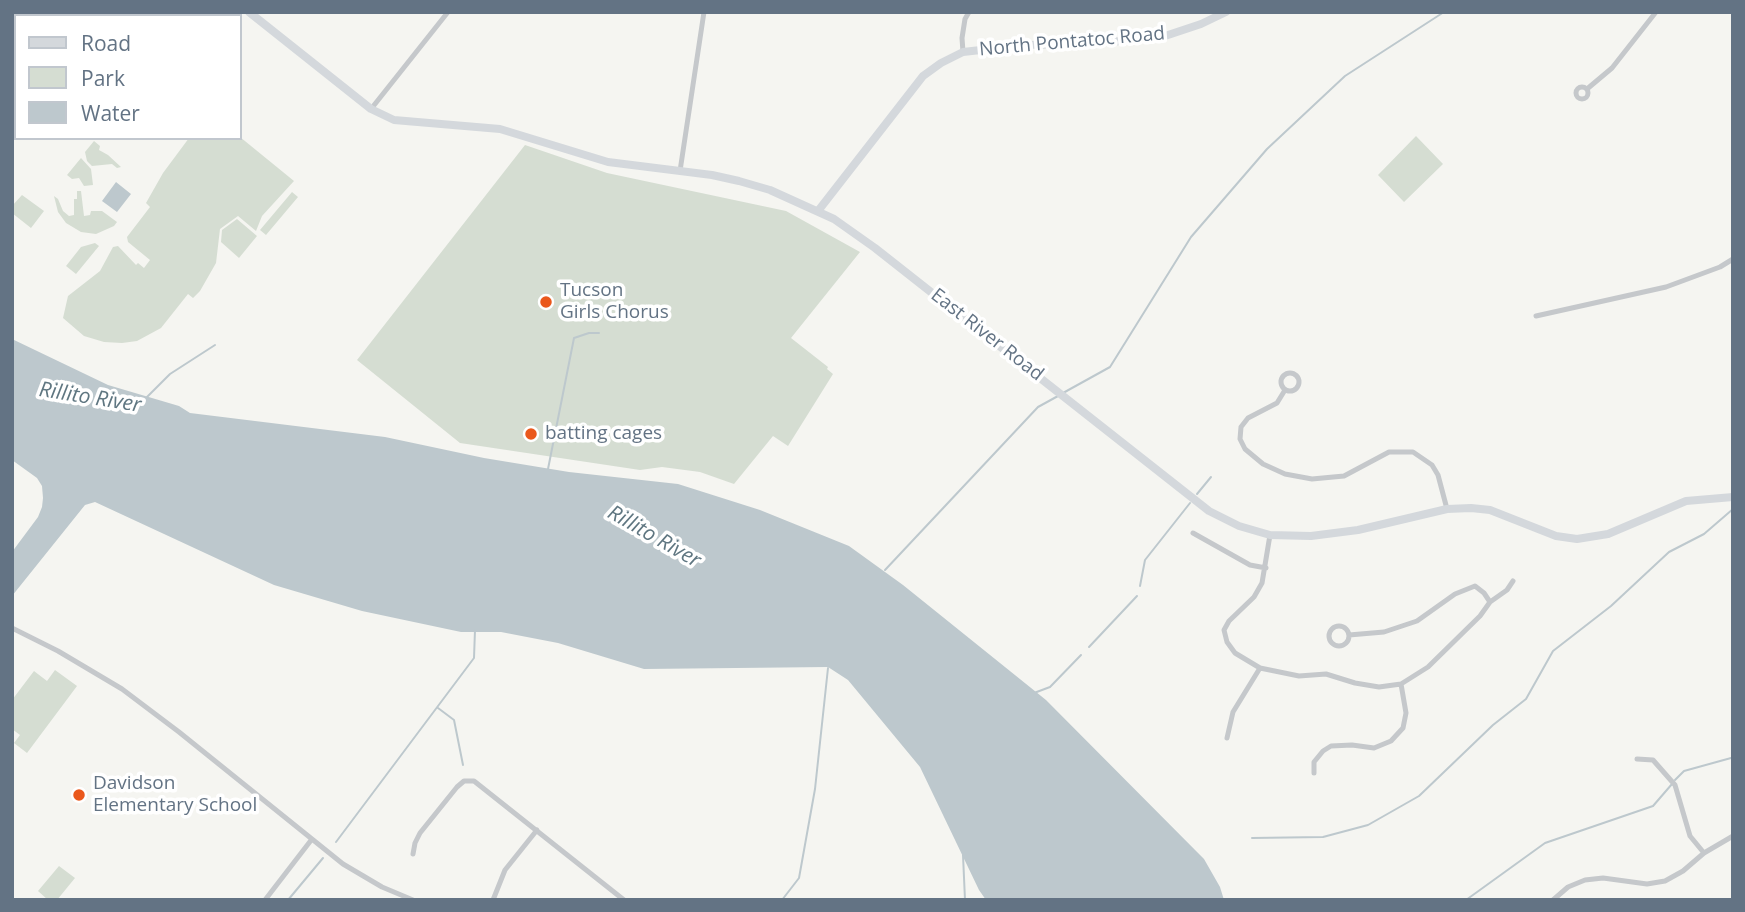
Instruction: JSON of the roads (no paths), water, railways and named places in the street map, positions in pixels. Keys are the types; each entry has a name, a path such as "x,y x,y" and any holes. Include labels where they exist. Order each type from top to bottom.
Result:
{"street":[{"name":"East River Road","path":"250,12 371,109 394,120 500,129 608,162 739,181 770,190 818,211 875,248 1209,510 1240,526 1270,535 1335,534 1447,509 1490,510 1556,536 1577,540 1608,534 1686,501 1733,497"},
{"path":"371,109 448,12"},
{"path":"680,171 704,12"},
{"path":"963,52 962,38 969,12"},
{"name":"North Pontatoc Road","path":"818,211 923,76 963,52 1025,45 1158,38 1201,24 1226,12"},
{"path":"1587,89 1612,68 1656,12"},
{"path":"1536,316 1666,287 1720,267 1733,258"},
{"path":"1285,390 1277,403 1248,418 1241,428 1240,439 1245,449 1263,464 1284,474 1312,479 1344,475 1389,452 1413,452 1432,465 1438,475 1447,509"},
{"path":"1193,533 1250,565 1266,568"},
{"path":"1270,535 1262,583 1254,597 1229,621 1224,630 1227,642 1235,653 1261,668 1299,676 1326,674 1379,687 1401,684 1428,667 1513,581"},
{"path":"1349,635 1384,632 1417,621 1455,594 1475,586 1490,602"},
{"path":"12,628 58,651 132,696 361,876 413,900"},
{"path":"1227,738 1233,712 1261,668"},
{"path":"1314,773 1314,762 1323,751 1331,747 1352,745 1374,748 1391,741 1403,728 1406,713 1401,684"},
{"path":"1637,759 1653,760 1675,785 1690,836 1704,853"},
{"path":"413,854 420,832 457,787 469,780 483,786 624,900"},
{"path":"493,900 505,870 537,830"},
{"path":"1553,900 1568,887 1585,880 1603,877 1647,884 1665,881 1733,836"},
{"path":"265,900 312,839"}],"water":[{"path":"116,182 131,194 117,212 102,201"},
{"name":"Rillito River","path":"12,339 108,385 179,406 190,413 385,437 484,458 569,472 678,484 760,510 849,546 903,585 1046,700 1204,859 1220,887 1224,900 986,900 920,767 848,680 828,667 644,669 558,643 501,632 461,632 362,611 274,585 95,502 85,505 12,596 12,552 38,517 43,498 42,486 37,478 12,460"}],"waterway":[{"path":"1063,393 1110,367 1191,237 1267,149 1345,76 1444,12"},
{"path":"548,469 574,338 599,333"},
{"name":"Rillito River","path":"147,397 170,374 215,345"},
{"path":"885,570 1038,407 1058,396"},
{"path":"1197,494 1211,477"},
{"path":"1140,586 1145,560 1190,503"},
{"path":"1252,838 1323,837 1368,825 1419,796 1493,725 1526,699 1553,651 1611,606 1669,552 1704,534 1733,509"},
{"path":"1089,647 1137,596"},
{"path":"336,842 474,658 475,630"},
{"path":"1034,693 1050,687 1081,655"},
{"path":"782,900 799,878 815,789 828,668"},
{"path":"438,708 454,720 463,765"},
{"path":"1675,780 1684,771 1731,758"},
{"path":"1466,900 1545,843 1653,806 1672,784"},
{"path":"963,855 965,900"},
{"path":"288,900 323,858"}],"place":[{"name":"Tucson Girls Chorus","path":"546,302"},
{"name":"batting cages","path":"531,434"},
{"name":"Davidson Elementary School","path":"79,795"}]}
